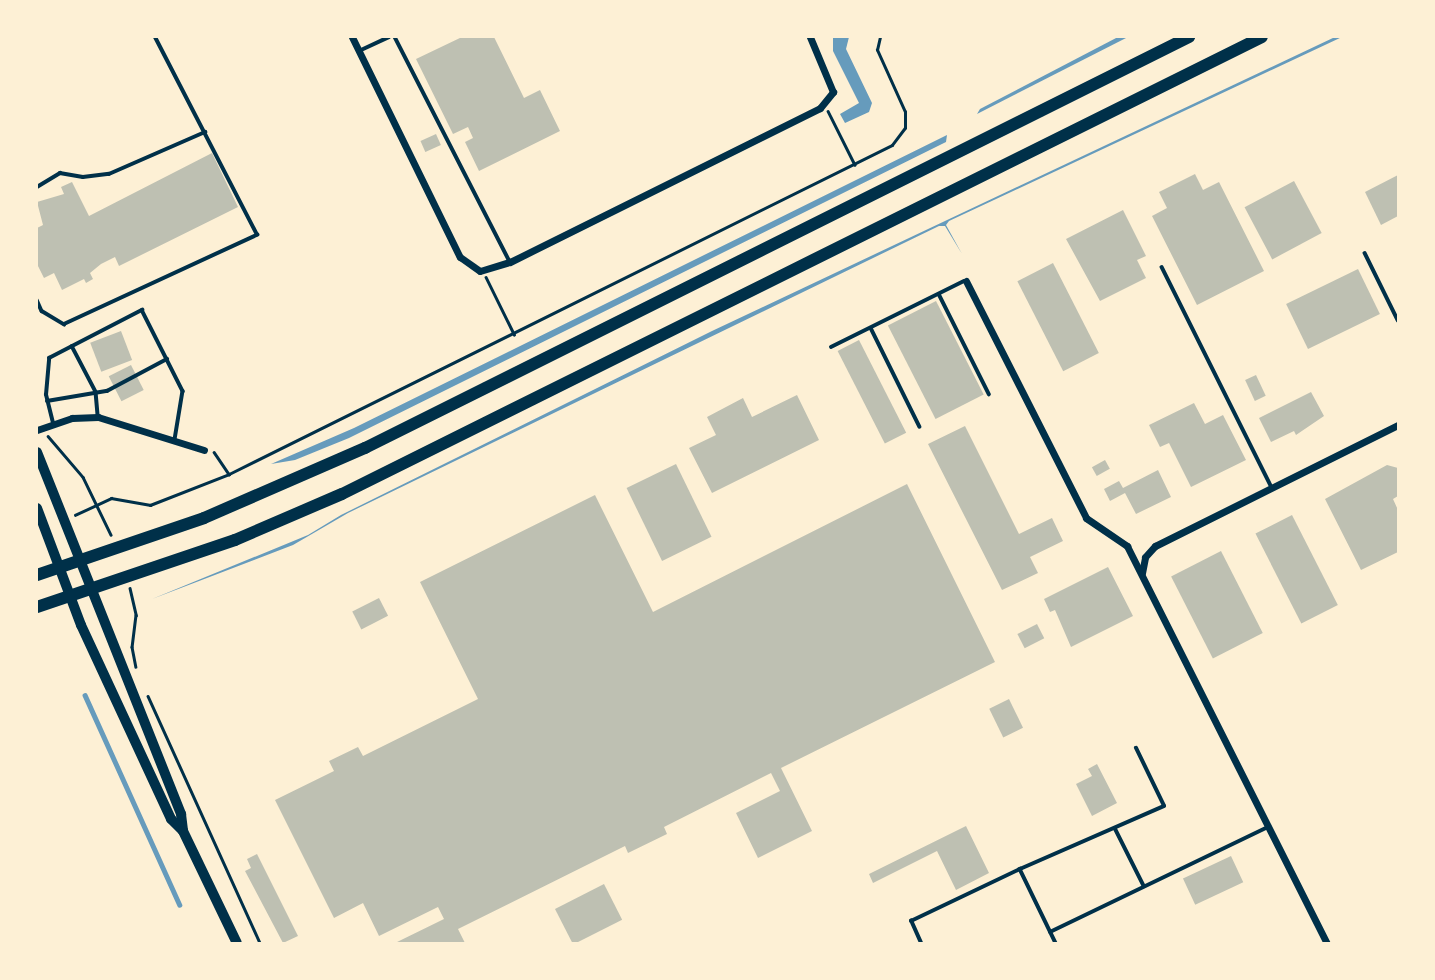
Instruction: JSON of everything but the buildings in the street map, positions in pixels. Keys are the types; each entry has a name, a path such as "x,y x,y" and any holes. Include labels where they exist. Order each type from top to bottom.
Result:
{"main road":[{"path":"37,575 117,550 268,492 365,448 1189,37"},
{"path":"37,607 127,580 342,494 1262,37"}],"street":[{"path":"352,37 460,257 470,267 485,271 510,262 824,105 833,92 810,37"},
{"path":"966,281 1086,518 1127,546 1327,943"},
{"path":"39,428 98,418 204,450"},
{"path":"1142,574 1145,557 1155,546 1398,425"},
{"path":"37,452 181,814 183,831 237,943"},
{"path":"37,508 69,598 171,819 183,831"}],"lane":[{"path":"37,300 42,311 64,324 257,235 155,37"},
{"path":"359,51 389,37"},
{"path":"395,37 510,262"},
{"path":"37,187 60,173 83,177 109,174 205,132"},
{"path":"1364,253 1398,320"},
{"path":"1163,267 1272,488"},
{"path":"831,347 966,281"},
{"path":"939,294 989,394"},
{"path":"52,424 47,401 49,358 142,310 183,391 174,443"},
{"path":"871,328 920,427"},
{"path":"72,346 96,393 98,418"},
{"path":"47,401 96,393 167,359"},
{"path":"922,943 911,921 1020,869 1164,806 1136,748"},
{"path":"1050,932 1268,827"},
{"path":"1115,828 1144,886"},
{"path":"1020,869 1056,943"}],"path":[{"path":"63,520 111,498 150,505 229,474 892,145 905,128 905,113 877,50 880,37"},
{"path":"824,105 855,164"},
{"path":"485,271 514,334"},
{"path":"39,428 83,477 99,505 117,550"},
{"path":"204,450 219,453 229,474"},
{"path":"127,580 135,605 132,647 139,676"},
{"path":"143,686 260,943"}],"water":[{"path":"833,37 849,37 846,49 872,103 869,112 845,123 840,114 859,103 833,51"},
{"path":"1118,37 1128,37 977,114 980,109"},
{"path":"1335,37 1342,37 949,221 946,225 962,254 945,226 939,226 348,513 293,545 152,599 308,535 341,515 712,331"},
{"path":"947,135 946,142 349,438 295,460 271,464 354,428"}],"waterway":[{"path":"85,695 180,905"}]}
